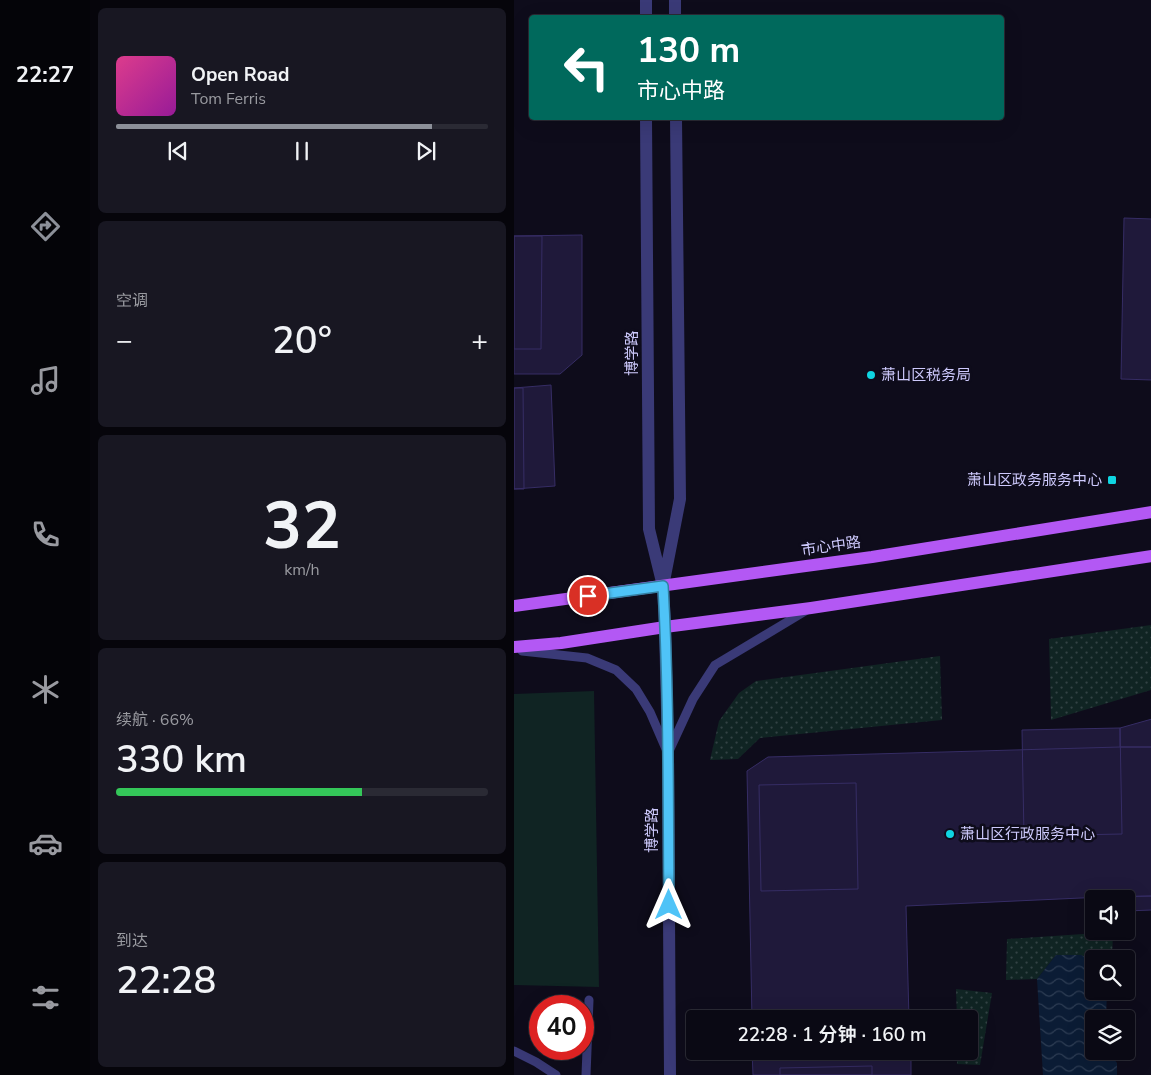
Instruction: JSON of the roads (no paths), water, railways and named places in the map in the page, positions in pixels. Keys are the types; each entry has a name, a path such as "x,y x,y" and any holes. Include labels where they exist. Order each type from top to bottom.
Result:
{"main road":[{"name":"市心中路","path":"514,606 872,557 1151,512"},
{"path":"514,648 811,608 1151,556"}],"street":[{"path":"646,0 646,15"},
{"path":"675,0 675,15"},
{"name":"博学路","path":"646,120 649,529 663,586 665,627 668,753 670,1075"},
{"name":"博学路","path":"663,586 680,499 676,120"}],"lane":[{"path":"668,753 693,699 714,666 811,608"},
{"path":"514,648 587,658 616,670 636,689 650,712 668,753"},
{"path":"514,1052 536,1062 556,1075"},
{"path":"586,1075 587,1060"}],"water":[{"path":"1056,955 1081,955 1085,957 1085,1000 1107,1000 1106,1010 1085,1010 1085,1060 1115,1060 1117,1063 1117,1075 1043,1075 1037,979"}],"place":[{"name":"萧山区税务局","path":"871,375"},
{"name":"萧山区政务服务中心","path":"1112,480"},
{"name":"萧山区行政服务中心","path":"950,834"}]}
